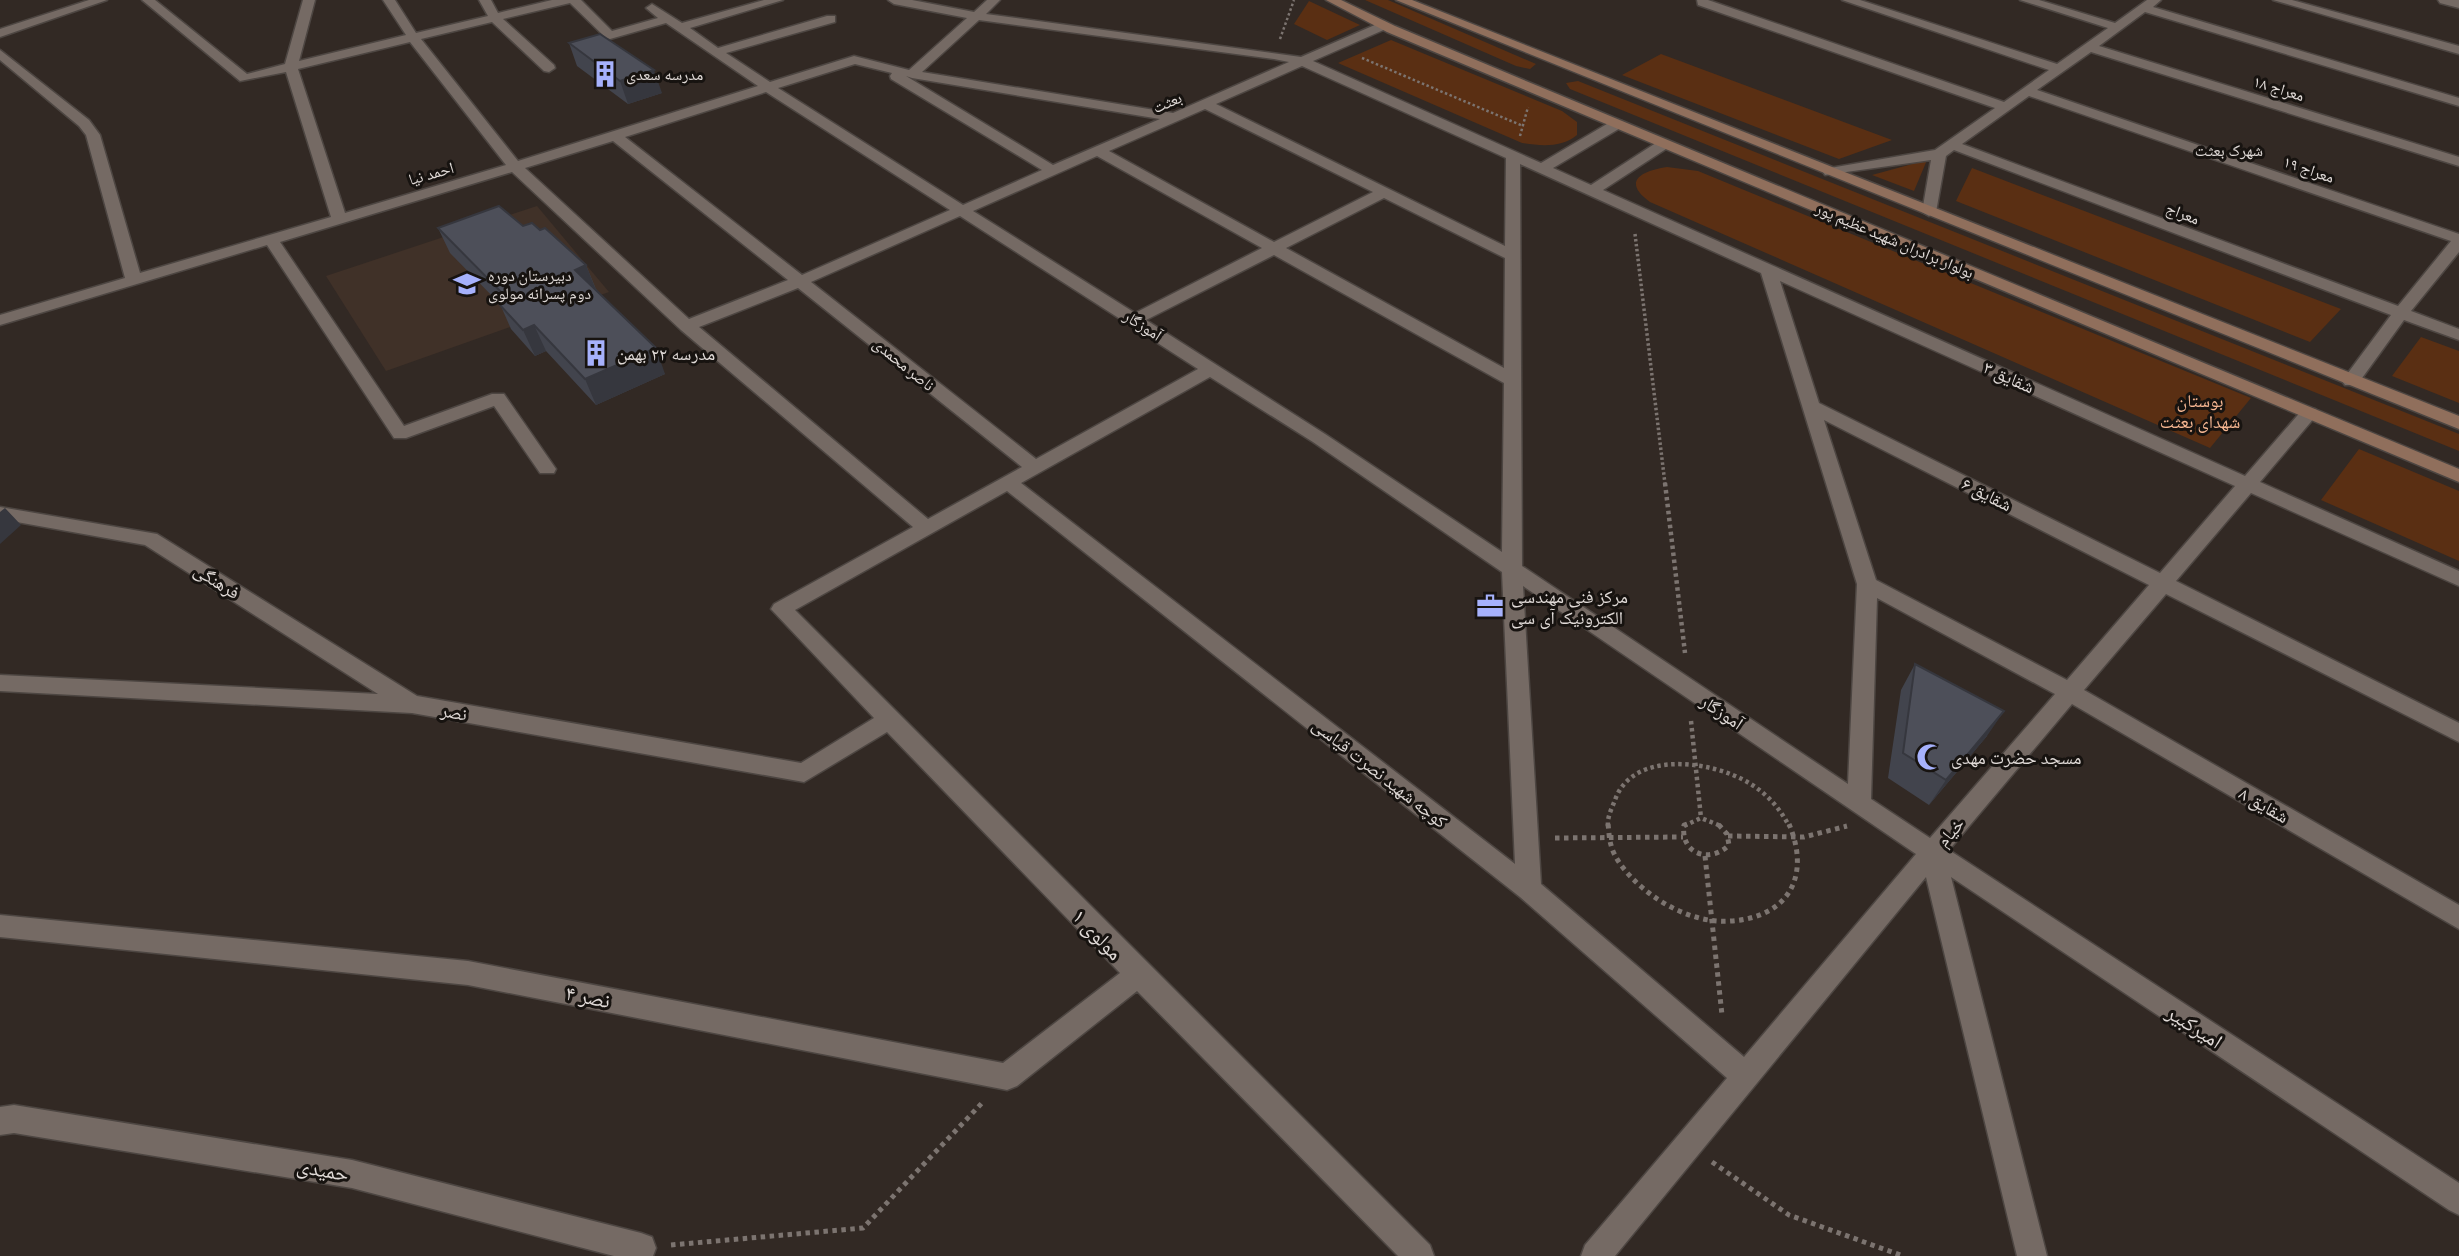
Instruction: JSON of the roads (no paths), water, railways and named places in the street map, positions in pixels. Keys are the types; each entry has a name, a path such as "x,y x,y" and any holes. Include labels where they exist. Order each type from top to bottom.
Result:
{"main road":[{"name":"بولوار برادران شهید عظیم‌ پور","path":"1332,0 1533,89 2459,476"},
{"path":"1402,0 2459,423"},
{"path":"1533,89 1572,68"}],"street":[{"path":"0,33 101,0"},
{"path":"148,0 246,78 566,0"},
{"path":"309,0 291,67 339,218"},
{"path":"389,0 414,39 515,167 687,326 925,527 1211,369"},
{"path":"485,0 495,18 549,68"},
{"path":"574,0 610,35 668,19"},
{"path":"681,27 777,0"},
{"name":"شقایق ۳","path":"894,0 976,16 1274,55 1302,61 1513,158 1768,269 2459,579"},
{"path":"912,74 994,0"},
{"path":"1848,0 2059,69"},
{"path":"2026,0 2117,27"},
{"path":"2279,0 2459,50"},
{"path":"2444,0 2459,4"},
{"path":"1702,2 2006,107"},
{"path":"1830,172 1939,154 2149,4 2459,102"},
{"path":"652,8 769,88"},
{"path":"717,52 831,19"},
{"name":"بعثت","path":"687,326 801,281 1384,25"},
{"name":"معراج ۱۸","path":"2089,47 2459,162"},
{"path":"0,54 84,123 93,135 134,279"},
{"name":"احمد نیا","path":"0,320 515,167 854,60 912,74 1175,117"},
{"path":"881,66 1053,171"},
{"name":"آموزگار","path":"769,88 1319,438 1512,571 1932,852"},
{"name":"معراج ۱۹","path":"2028,91 2459,241"},
{"path":"1206,104 1513,256"},
{"path":"1541,169 1617,124"},
{"name":"ناصر محمدی","path":"616,136 1033,466"},
{"path":"1591,191 1664,144"},
{"name":"معراج","path":"1953,145 2459,335"},
{"path":"1098,151 1512,380"},
{"path":"1929,212 1939,154"},
{"path":"1513,158 1512,571 1529,889"},
{"path":"1134,320 1384,192"},
{"path":"270,238 400,434 498,398 547,469"},
{"path":"2351,380 2459,241"},
{"path":"1768,269 1867,584 1866,808"},
{"name":"شقایق ۶","path":"1809,405 2459,733"},
{"name":"خیام","path":"1596,1256 1688,1146 1737,1069 1932,852 2250,485 2309,413"},
{"name":"کوچه شهید نصرت قیاسی","path":"1006,481 1529,889 1737,1069"},
{"name":"فرهنگی","path":"0,513 150,539 412,704"},
{"name":"مولوی ۱","path":"925,527 780,608 1419,1256"},
{"name":"شقایق ۸","path":"1867,584 2070,692 2459,918"},
{"name":"نصر","path":"0,683 412,704 804,773 889,720"},
{"path":"1932,852 2036,1251"},
{"name":"امیرکبیر","path":"1932,852 2459,1200"},
{"name":"نصر ۴","path":"0,926 468,973 1007,1077 1138,974"},
{"name":"حمیدی","path":"0,1121 13,1119 352,1174 640,1253"}],"place":[{"name":"مدرسه سعدی","path":"605,74"},
{"name":"دبیرستان دوره دوم پسرانه مولوی","path":"467,284"},
{"name":"مدرسه ۲۲ بهمن","path":"596,353"},
{"name":"مرکز فنی مهندسی الکترونیک آی سی","path":"1490,606"},
{"name":"مسجد حضرت مهدی","path":"1930,757"}],"district":[{"name":"شهرک بعثت","path":"2229,150"}],"park label":[{"name":"بوستان شهدای بعثت","path":"2200,410"}]}
